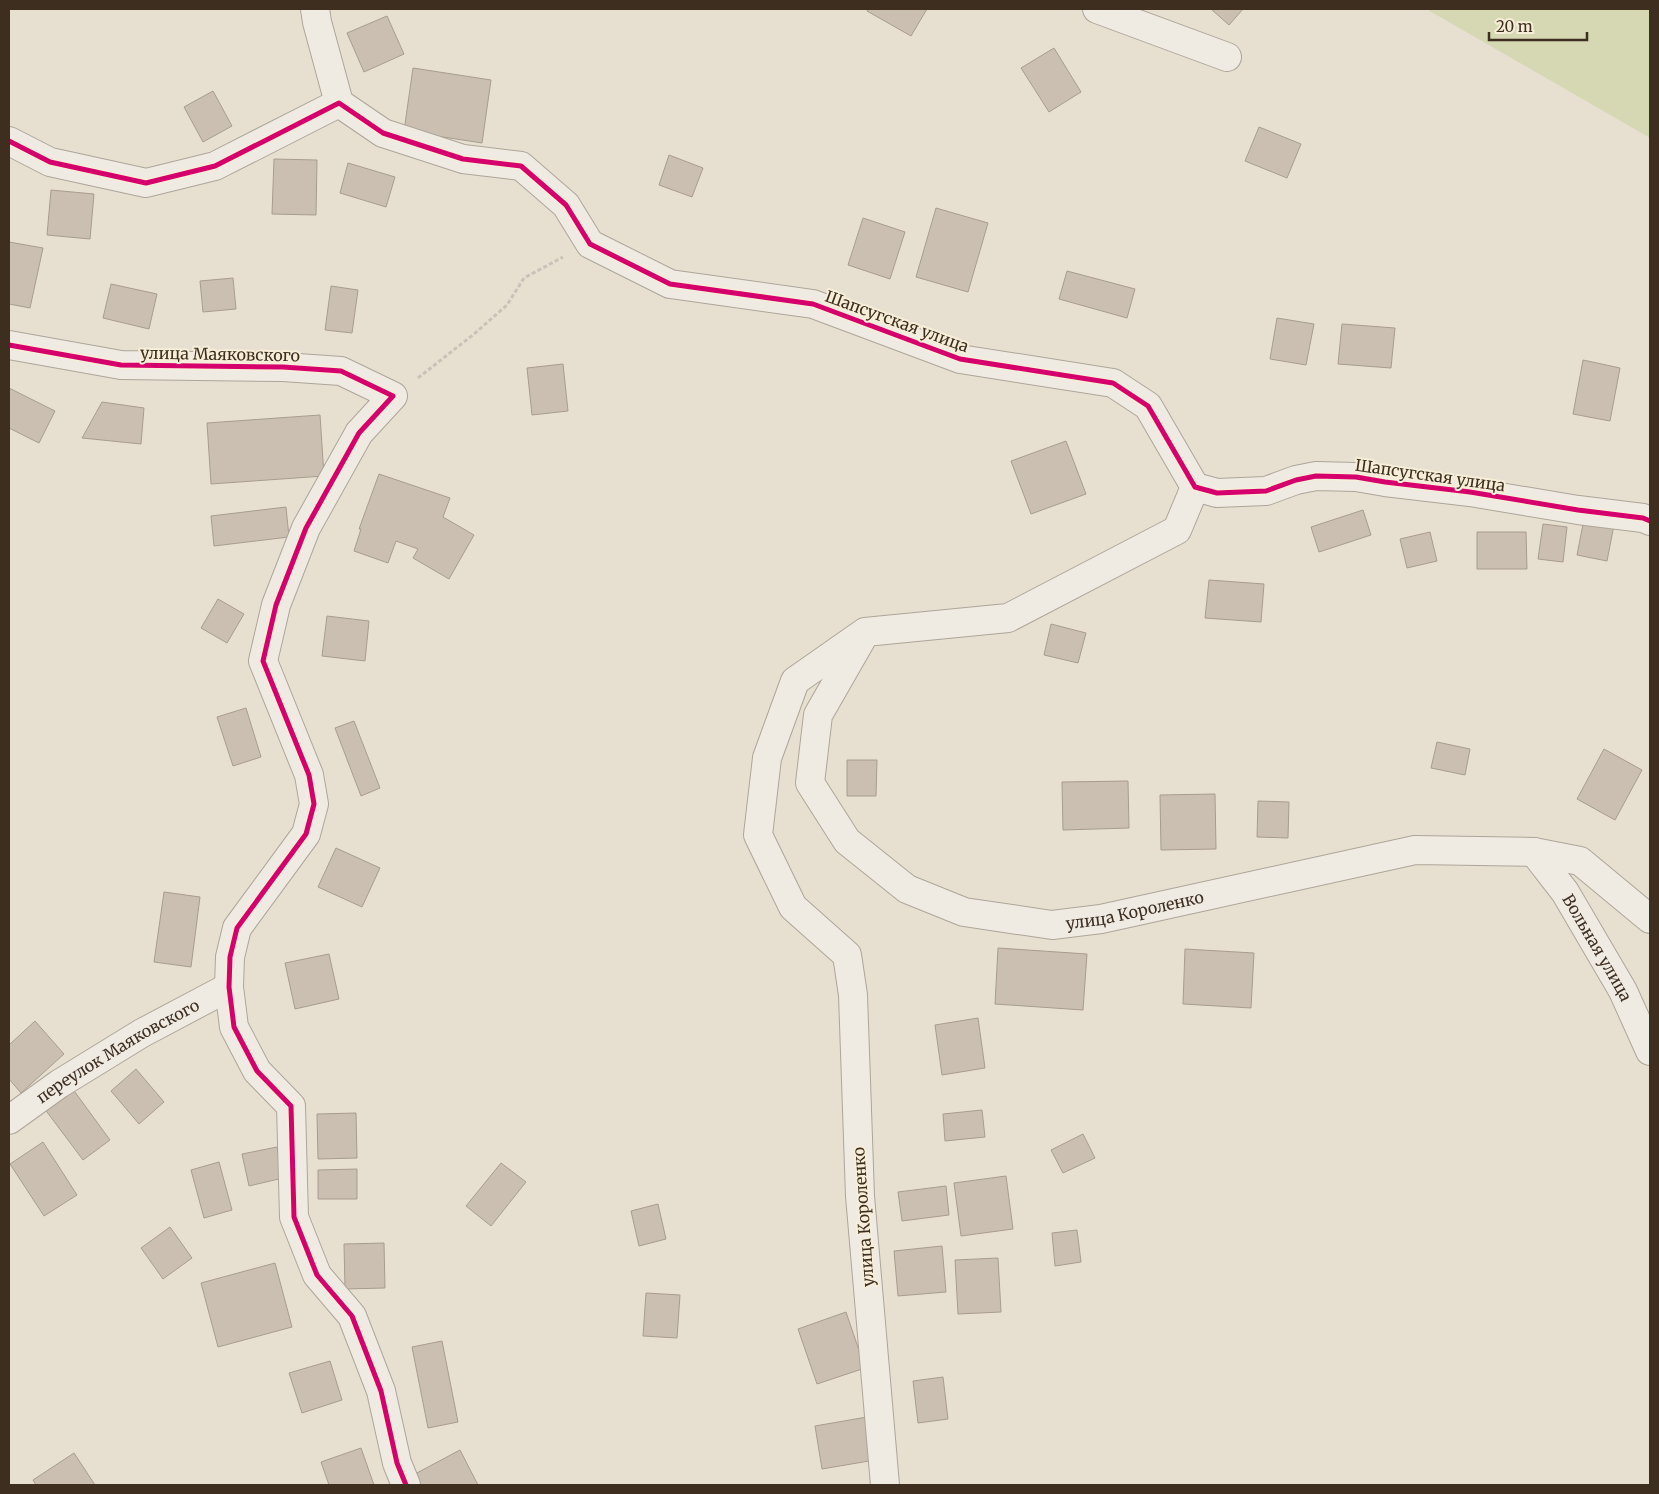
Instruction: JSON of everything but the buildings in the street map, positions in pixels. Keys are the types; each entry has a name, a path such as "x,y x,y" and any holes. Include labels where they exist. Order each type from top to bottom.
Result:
{"street":[{"path":"315,9 339,103 383,133 463,159 521,166 566,205 590,244"},
{"path":"1097,9 1227,57"},
{"path":"9,141 50,162 146,183 215,166 339,103"},
{"name":"Шапсугская улица","path":"590,244 670,284 813,304 960,359 1113,383 1148,406 1195,487 1217,494 1266,491 1296,480 1316,476 1356,476 1385,482 1470,492 1578,510 1643,518 1650,521"},
{"name":"улица Маяковского","path":"9,344 121,365 282,366 341,371 393,396"},
{"path":"393,396 359,433 334,476 306,528 276,605 263,661 309,775 314,804 306,834 237,928 230,957 229,987 234,1027 258,1071 291,1106 294,1217 317,1275 352,1316 381,1391 397,1463 406,1485"},
{"name":"улица Короленко","path":"885,1485 860,1196 853,995 847,955 794,907 758,835 767,758 795,681 865,632 1008,618 1178,530 1195,487"},
{"name":"улица Короленко","path":"865,632 818,714 810,783 847,841 907,889 964,912 1052,925 1101,920 1415,850 1534,852 1580,861 1650,919"},
{"name":"Вольная улица","path":"1534,852 1565,892 1609,966 1623,991 1650,1051"},
{"name":"переулок Маяковского","path":"9,1120 59,1084 142,1033 229,987"}],"path":[{"path":"393,396 435,366 507,305 524,278 590,244"}],"green space":[{"path":"1426,9 1650,9 1650,138 1428,10"}],"cycle path":[{"path":"9,141 50,162 146,183 215,166 339,103 383,133 463,159 521,166 566,205 590,244 670,284 813,304 960,359 1113,383 1148,406 1195,487 1217,493 1266,491 1296,480 1316,476 1356,477 1470,492 1578,510 1643,518 1650,521"},
{"path":"9,345 121,365 283,367 341,371 393,396 359,433 306,528 276,605 263,661 309,775 314,804 306,834 237,928 230,957 229,987 234,1027 257,1071 291,1106 294,1217 317,1275 352,1316 381,1391 397,1463 406,1485"}]}
